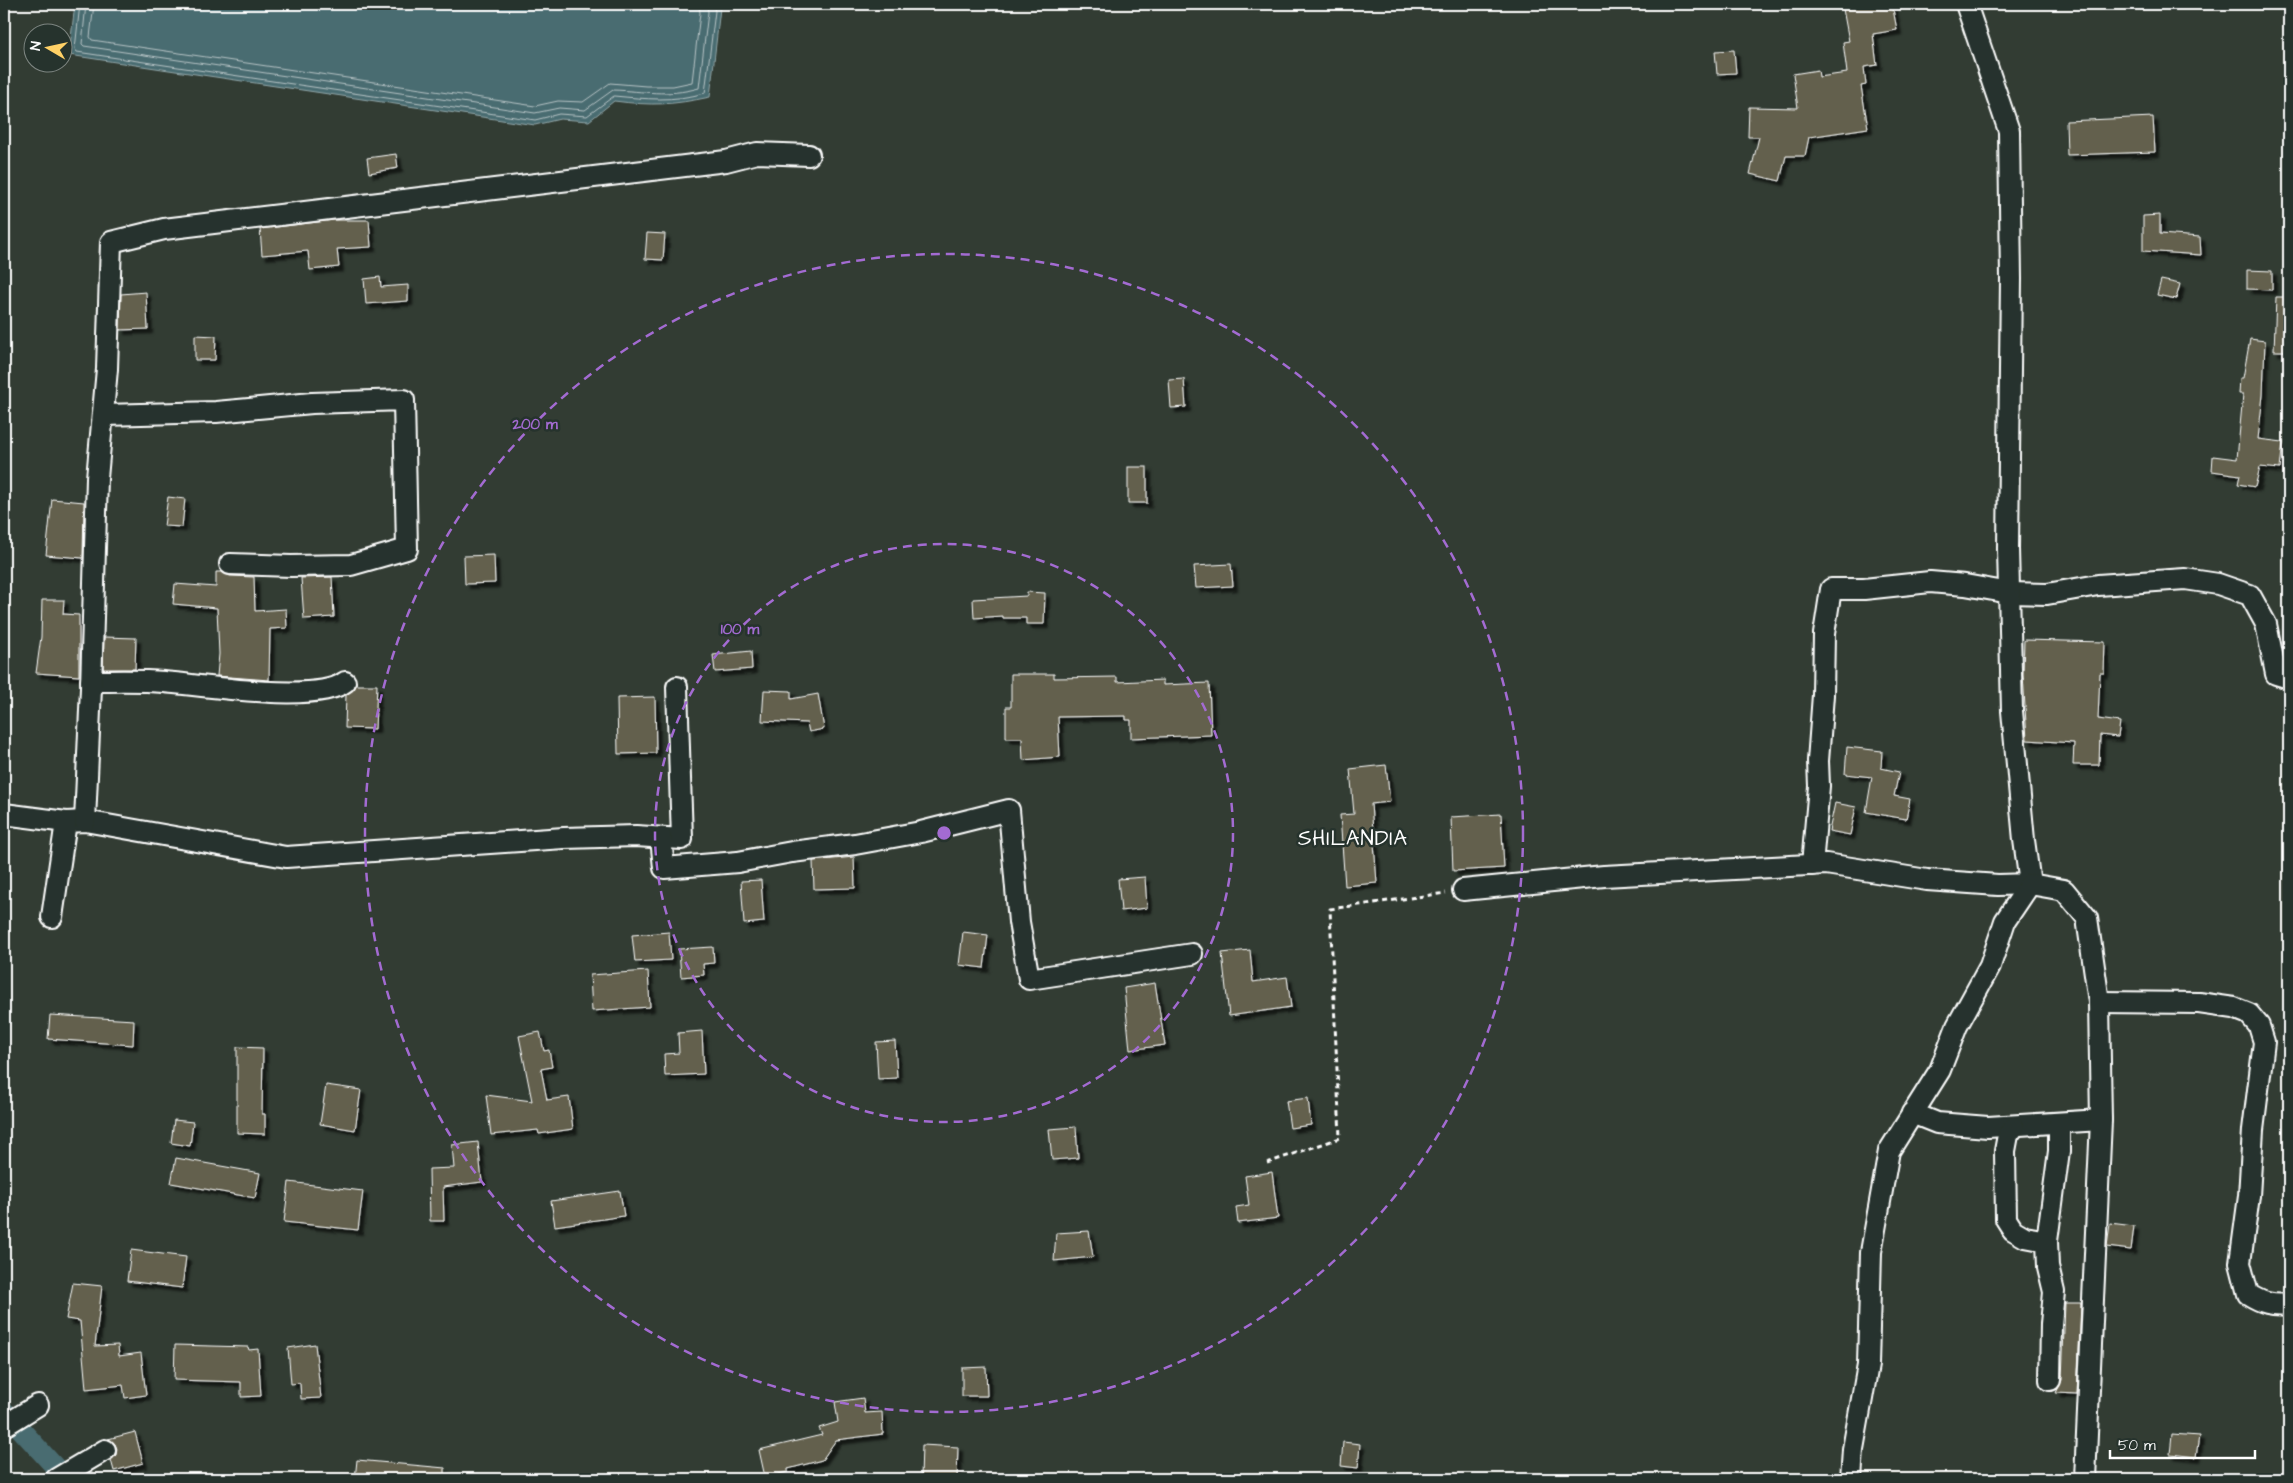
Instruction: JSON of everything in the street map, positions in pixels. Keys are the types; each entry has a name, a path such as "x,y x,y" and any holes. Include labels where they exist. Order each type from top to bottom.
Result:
{"street":[{"path":"1851,1479 1853,1449 1868,1365 1871,1252 1889,1151 1940,1070 1957,1026 1990,966 2005,921 2030,884 2012,711 2009,131 1966,4"},
{"path":"52,917 75,822 91,681 97,478 107,368 110,242 164,229 726,161 757,153 809,155"},
{"path":"104,415 216,412 312,403 404,400 407,549 351,565 290,566 230,564"},
{"path":"1812,864 1819,786 1818,761 1823,695 1824,634 1831,589 1864,589 1930,582 1965,585 2010,593 2047,594 2098,585 2185,579 2218,584 2250,595 2266,624 2276,674 2289,678"},
{"path":"91,681 162,682 297,693 325,689 344,682"},
{"path":"4,814 75,822 286,856 564,838 682,839 677,687"},
{"path":"661,838 664,868 738,862 792,852 855,844 921,832 1009,810 1019,922 1029,979 1192,954"},
{"path":"1464,890 1604,876 1812,864 1826,864 1927,880 1998,885 2030,884 2064,890 2087,918 2098,1002 2101,1120 2085,1479"},
{"path":"2098,1002 2199,1003 2234,1008 2249,1014 2260,1026 2264,1042 2253,1130 2249,1196 2240,1263 2248,1294 2262,1303 2289,1304"},
{"path":"1912,1113 1929,1121 1945,1124 2014,1127 2101,1120"},
{"path":"2050,1380 2051,1324 2054,1292 2048,1267 2047,1241 2059,1151 2059,1124"},
{"path":"2014,1127 2008,1135 2006,1151 2006,1219 2013,1230 2025,1237 2047,1241"},
{"path":"4,1426 38,1405"},
{"path":"56,1479 105,1450"}],"path":[{"path":"1266,1163 1340,1138 1330,909 1464,890"}],"water":[{"path":"75,4 717,4 720,8 710,97 662,104 614,101 589,121 560,119 535,125 72,55 72,30"}],"building":[{"path":"1874,4 1892,4 1897,30 1873,34 1877,65 1864,67 1866,85 1861,86 1868,128 1809,137 1805,156 1786,156 1780,181 1750,174 1759,137 1748,137 1749,107 1798,108 1793,74 1818,70 1819,77 1847,73 1843,42 1849,41 1843,9"},
{"path":"1734,50 1736,73 1717,74 1715,51"},
{"path":"2153,117 2155,152 2067,155 2066,121"},
{"path":"396,154 398,168 369,173 367,158"},
{"path":"2160,215 2160,234 2200,237 2201,255 2143,251 2143,216"},
{"path":"334,220 369,220 371,247 337,249 339,267 310,270 308,251 262,255 260,229"},
{"path":"647,233 665,234 663,260 645,259"},
{"path":"2247,270 2272,271 2272,290 2247,289"},
{"path":"380,277 381,287 408,285 408,301 366,304 364,279"},
{"path":"2161,280 2180,284 2176,299 2157,295"},
{"path":"146,292 148,329 120,330 121,294"},
{"path":"2276,297 2289,297 2289,351 2274,351"},
{"path":"195,335 216,336 215,360 195,360"},
{"path":"2250,339 2265,341 2263,395 2258,439 2283,442 2280,469 2260,467 2255,487 2238,484 2240,475 2212,471 2213,456 2237,459 2243,394 2239,394 2240,378 2243,378"},
{"path":"1184,379 1186,407 1171,408 1169,380"},
{"path":"1128,467 1147,467 1147,503 1128,503"},
{"path":"168,497 185,499 182,527 164,526"},
{"path":"52,499 84,502 83,558 46,555"},
{"path":"494,555 495,583 465,584 464,556"},
{"path":"1231,564 1233,586 1196,588 1194,566"},
{"path":"216,572 222,572 230,576 254,577 255,611 286,609 287,628 270,629 269,680 217,676 219,654 217,608 173,604 175,584 216,587"},
{"path":"332,577 334,617 304,619 301,578"},
{"path":"1027,592 1045,593 1044,624 1026,624 1026,618 1003,618 1003,616 974,618 973,599 1027,596"},
{"path":"42,600 64,600 63,614 79,615 79,676 36,673 41,637"},
{"path":"104,637 136,638 135,669 103,669"},
{"path":"2024,640 2105,642 2104,673 2100,673 2098,719 2120,722 2118,737 2100,735 2099,765 2073,765 2074,743 2027,740 2023,674"},
{"path":"751,651 752,669 715,672 713,655"},
{"path":"1011,674 1054,674 1054,678 1117,677 1117,682 1163,680 1163,685 1209,683 1211,735 1131,738 1131,720 1126,720 1126,716 1058,717 1060,757 1023,760 1022,738 1006,738 1006,707 1011,707"},
{"path":"356,685 377,685 375,729 345,728 346,694 354,689"},
{"path":"764,690 791,691 791,699 818,694 824,729 809,732 807,723 762,721"},
{"path":"655,697 656,753 618,754 617,698"},
{"path":"1847,747 1882,751 1881,768 1899,772 1894,796 1910,799 1906,819 1866,812 1872,777 1845,774"},
{"path":"1386,765 1390,802 1371,804 1377,883 1345,886 1340,815 1354,814 1350,769"},
{"path":"1835,803 1856,807 1850,835 1829,831"},
{"path":"1501,814 1504,868 1453,871 1451,817"},
{"path":"854,857 855,888 814,889 813,861"},
{"path":"1145,877 1147,908 1121,911 1118,879"},
{"path":"761,880 764,922 744,924 741,881"},
{"path":"669,932 671,960 635,962 632,935"},
{"path":"963,932 988,935 984,968 959,965"},
{"path":"713,947 714,963 703,964 704,975 681,977 679,949"},
{"path":"1250,950 1253,982 1287,977 1291,1007 1229,1016 1222,953"},
{"path":"648,971 650,1007 592,1011 590,975"},
{"path":"1155,983 1165,1045 1130,1050 1124,988"},
{"path":"50,1015 134,1020 133,1045 48,1039"},
{"path":"702,1031 704,1074 665,1076 664,1054 679,1053 678,1033"},
{"path":"540,1032 544,1051 549,1050 552,1067 541,1069 547,1100 569,1097 573,1129 539,1134 538,1130 491,1135 486,1095 532,1101 519,1036"},
{"path":"895,1041 897,1078 878,1079 876,1042"},
{"path":"237,1047 263,1048 262,1114 265,1114 265,1134 237,1133"},
{"path":"326,1085 361,1090 355,1130 320,1124"},
{"path":"1308,1098 1311,1125 1290,1128 1286,1101"},
{"path":"174,1120 193,1122 190,1146 171,1143"},
{"path":"1076,1127 1078,1158 1052,1160 1049,1129"},
{"path":"478,1142 482,1182 443,1187 444,1221 430,1221 429,1169 454,1168 452,1145"},
{"path":"176,1158 260,1173 255,1198 171,1183"},
{"path":"1272,1172 1278,1218 1238,1223 1236,1207 1249,1205 1245,1176"},
{"path":"289,1182 363,1191 358,1230 284,1222"},
{"path":"620,1191 624,1216 555,1226 551,1201"},
{"path":"2110,1223 2134,1226 2131,1250 2107,1247"},
{"path":"1089,1231 1093,1257 1054,1261 1056,1233"},
{"path":"131,1250 186,1257 182,1288 127,1281"},
{"path":"73,1283 102,1286 95,1346 118,1345 119,1356 141,1353 146,1395 125,1398 123,1385 86,1389 80,1321 66,1319"},
{"path":"2065,1303 2081,1303 2077,1394 2056,1393 2062,1380"},
{"path":"315,1344 321,1398 301,1399 300,1383 291,1384 288,1348"},
{"path":"175,1345 248,1347 249,1350 258,1349 261,1396 241,1397 241,1382 174,1380"},
{"path":"986,1367 987,1396 962,1396 962,1368"},
{"path":"863,1398 865,1413 882,1412 883,1434 836,1440 822,1460 788,1469 788,1472 765,1477 759,1450 822,1435 819,1428 838,1422 835,1402"},
{"path":"135,1432 143,1463 114,1471 111,1460 116,1455 117,1449 115,1444 108,1439"},
{"path":"2172,1434 2199,1436 2196,1457 2170,1454"},
{"path":"1343,1442 1360,1444 1358,1468 1341,1466"},
{"path":"922,1445 958,1447 957,1478 921,1477"},
{"path":"357,1460 445,1468 445,1479 355,1479"}],"waterway":[{"path":"4,1411 66,1479"}],"district":[{"name":"SHILANDIA","path":"1353,838"}]}
